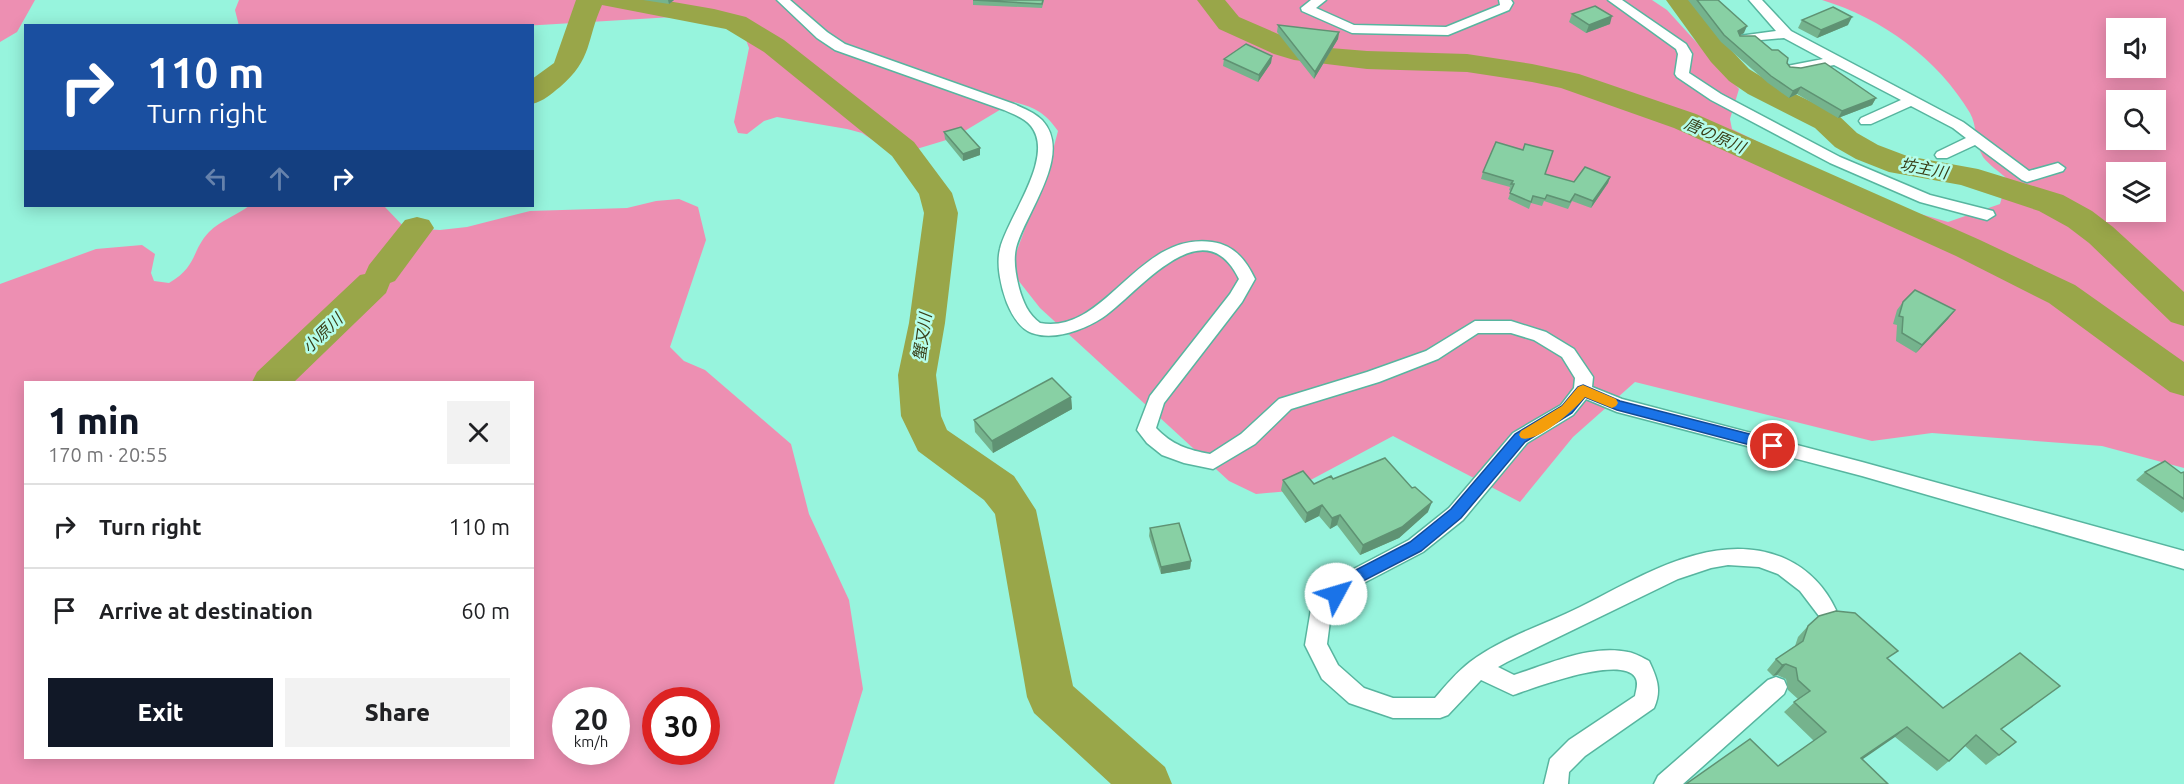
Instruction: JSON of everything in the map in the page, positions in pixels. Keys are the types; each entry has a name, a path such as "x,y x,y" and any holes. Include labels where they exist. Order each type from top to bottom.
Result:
{"street":[{"path":"783,0 840,48 1009,107 1029,117 1041,128 1047,147 1042,168 1007,252 1008,280 1020,315 1040,329 1064,330 1092,318 1171,252 1190,245 1210,245 1227,251 1239,263 1247,279 1236,298 1156,401 1146,430 1160,445 1187,458 1213,462 1248,439 1285,404 1372,377 1432,355 1475,327 1511,327 1540,336 1568,353 1584,377 1583,390 1567,410 1520,438 1456,514 1416,546 1352,580 1321,609 1316,645 1330,672 1357,696 1393,708 1440,708 1479,669 1515,648 1689,566 1726,557 1745,557 1775,562 1798,576 1815,591 1826,610"},
{"path":"1320,0 1307,8 1352,29 1448,31 1505,7 1507,3 1505,0"},
{"path":"1614,0 1681,47 1685,54 1682,74 1716,97 1866,174 1925,199 1987,216"},
{"path":"1755,0 1786,34 1958,125 2027,177 2058,168"},
{"path":"1744,39 1786,34"},
{"path":"1792,69 1837,60"},
{"path":"1866,120 1912,100"},
{"path":"1942,155 1977,139"},
{"path":"1583,390 1617,405 1862,469 2184,560"},
{"path":"1479,669 1514,685 1601,659 1627,660 1640,669 1648,681 1646,701 1576,748 1558,767 1557,784"},
{"path":"1666,784 1776,687"}],"shaded area":[{"path":"0,0 35,0 17,32 0,42"},
{"path":"239,0 1652,0 1667,10 1739,89 1730,119 1732,129 1879,202 1948,222 2000,204 2007,179 1983,157 1970,113 1942,75 1906,43 1887,29 1866,18 1822,0 2184,0 2184,468 2102,446 1932,433 1872,441 1635,382 1573,437 1520,502 1393,436 1290,491 1256,494 1229,481 1040,308 1018,280 1013,261 1050,161 1058,131 1044,115 1033,108 1013,102 953,138 900,154 889,151 862,133 777,117 764,121 747,134 738,133 734,122 749,48 742,29 734,25 673,17 534,24 238,24 235,10"},
{"path":"679,199 698,207 706,240 670,347 684,361 705,370 791,444 809,514 849,600 863,689 834,784 0,784 0,284 96,249 142,245 155,254 151,273 154,281 169,283 185,271 209,232 247,207 385,207 405,228 440,230 467,227 530,211 627,208 656,201"}],"building":[{"path":"973,0 1043,0 1042,4"},
{"path":"1697,0 1718,0 1747,26 1738,31 1740,36 1755,36 1772,50 1778,50 1788,58 1787,63 1790,67 1801,68 1825,63 1876,98 1842,111 1801,87 1793,91 1771,76 1724,35"},
{"path":"1595,6 1612,16 1589,25 1572,14"},
{"path":"1833,7 1852,17 1821,30 1802,20"},
{"path":"1278,25 1339,32 1315,72"},
{"path":"1246,44 1272,56 1259,75 1224,59"},
{"path":"961,127 980,148 963,154 944,132"},
{"path":"1496,142 1523,150 1525,144 1553,151 1545,174 1574,182 1585,167 1610,177 1593,201 1575,194 1570,202 1547,195 1545,199 1533,196 1531,202 1510,193 1513,181 1483,172"},
{"path":"1915,290 1955,310 1922,345 1902,333 1903,317 1899,316 1903,302"},
{"path":"1052,378 1071,397 992,441 974,420"},
{"path":"1385,458 1412,488 1415,487 1432,502 1402,527 1363,545 1340,515 1332,518 1322,505 1307,513 1283,480 1303,471 1314,484 1331,476 1333,479"},
{"path":"2165,461 2181,473 2184,472 2184,499 2145,472"},
{"path":"1179,523 1191,561 1161,567 1150,528"},
{"path":"1836,611 1855,613 1898,651 1887,658 1943,708 2020,653 2060,686 2001,729 2016,742 1999,755 1976,735 1949,761 1907,727 1861,758 1888,784 1686,784 1750,739 1778,766 1826,732 1794,702 1810,691 1798,680 1796,668 1786,664 1782,665 1776,659 1803,641 1808,626 1819,616"}],"waterway":[{"name":"小原川","path":"568,63 590,0"},
{"name":"蟹又川","path":"612,0 714,17 736,23 774,46 903,149 935,193 941,213 927,323 917,375 921,416 932,440 999,488 1015,510 1051,697 1147,784"},
{"name":"唐の原川","path":"1211,0 1229,23 1284,48 1304,54 1367,60 1467,63 1532,73 1568,80 1685,121 1968,248 2062,294 2184,382"},
{"name":"坊主川","path":"1680,0 1721,56 1739,75 1759,88 1826,121 1846,140 1867,152 1900,165 1966,176 2051,203 2080,219 2101,235 2184,313"},
{"name":"小原川","path":"534,93 563,69"},
{"name":"小原川","path":"382,273 417,228"},
{"name":"小原川","path":"272,381 373,284"}],"slow traffic":[{"path":"1526,435 1567,410 1583,390 1612,403"}],"route":[{"path":"1336,594 1352,580 1416,546 1456,514 1520,438 1567,410 1583,390 1617,405 1773,446"}]}
